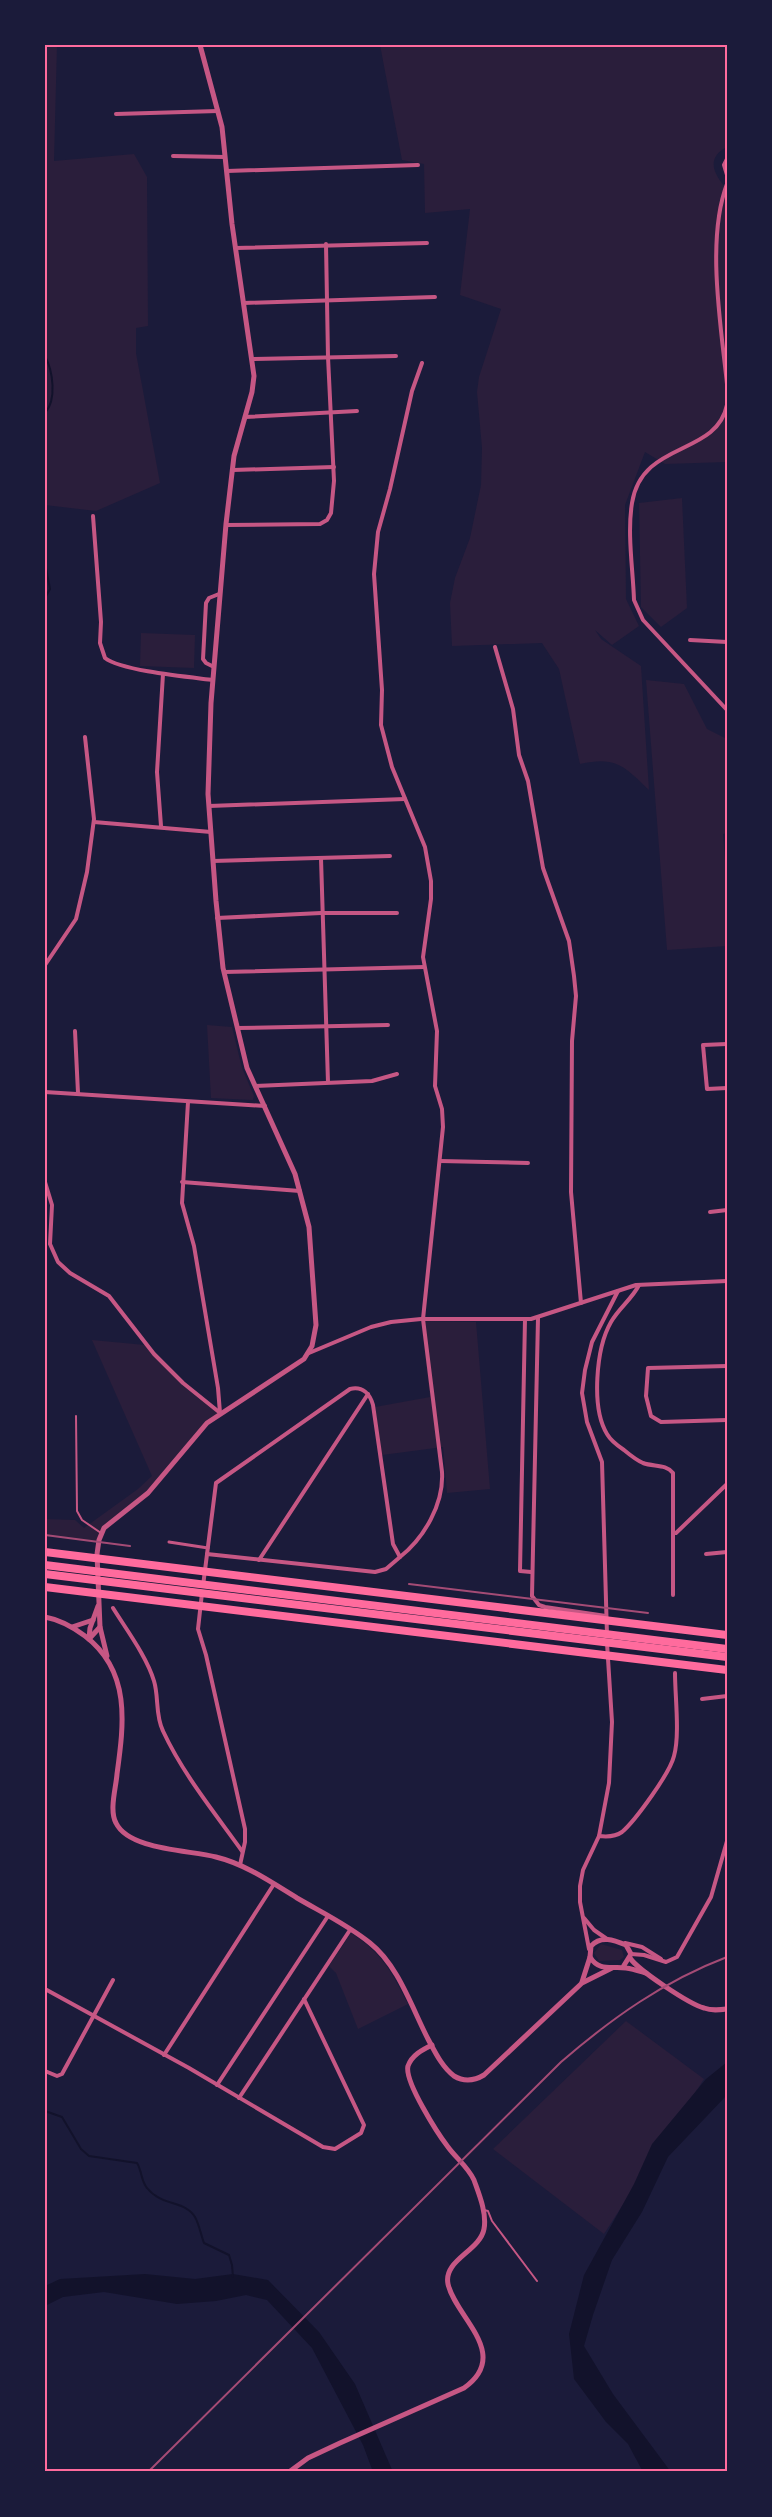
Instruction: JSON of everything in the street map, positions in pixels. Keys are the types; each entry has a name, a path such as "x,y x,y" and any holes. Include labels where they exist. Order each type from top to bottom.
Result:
{"highway":[{"path":"45,1552 727,1635"},
{"path":"45,1565 145,1582 447,1623 727,1649"},
{"path":"45,1574 145,1582 448,1614 727,1657"},
{"path":"45,1587 727,1670"}],"street":[{"path":"200,45 219,111 252,359 253,385 232,470 213,680 208,777 217,918 224,972 246,1063 300,1191 310,1232 316,1321 315,1339 309,1353 296,1366 220,1413 196,1435 148,1493 111,1521 101,1533 97,1551 100,1627 107,1656 116,1676 121,1707 121,1742 113,1813 117,1826 138,1841 214,1857 240,1865 350,1929 374,1946 387,1961 440,2061 462,2080 475,2080 488,2072 582,1983 612,1968"},
{"path":"116,114 219,111"},
{"path":"173,156 226,156"},
{"path":"727,159 724,165 727,175"},
{"path":"227,171 418,165"},
{"path":"727,184 720,206 717,228 720,315 727,384"},
{"path":"236,248 427,243"},
{"path":"226,525 320,524 327,520 333,505 334,467 327,357 326,244"},
{"path":"244,303 435,297"},
{"path":"252,359 396,356"},
{"path":"207,1554 375,1572 386,1569 414,1545 432,1515 443,1483 423,1319 443,1116 437,1095 438,1034 424,967 423,945 432,884 426,850 392,767 381,725 382,690 374,559 378,531 413,387 422,363"},
{"path":"727,405 720,423 712,432 651,464 645,471 632,502 632,534 634,600 637,611 727,710"},
{"path":"244,417 357,411"},
{"path":"232,470 334,467"},
{"path":"93,516 103,655 112,662 164,674 213,680"},
{"path":"214,667 203,659 206,603 209,598 219,594"},
{"path":"690,640 727,642"},
{"path":"495,647 513,709 519,755 528,782 543,868 569,941 574,976 576,996 572,1041 571,1191 581,1303"},
{"path":"161,826 157,772 164,674"},
{"path":"45,965 73,925 80,908 94,822 86,737"},
{"path":"209,806 405,799"},
{"path":"94,822 211,832"},
{"path":"213,861 390,856"},
{"path":"321,858 328,1082"},
{"path":"217,918 321,913 397,913"},
{"path":"224,972 424,967"},
{"path":"238,1028 326,1025 388,1026"},
{"path":"75,1031 78,1093"},
{"path":"727,1044 703,1045 707,1089 727,1088"},
{"path":"255,1086 372,1081 397,1074"},
{"path":"45,1092 265,1106"},
{"path":"188,1102 182,1182 183,1211 194,1246 217,1382 220,1413"},
{"path":"440,1161 528,1163"},
{"path":"45,1182 52,1205 50,1244 58,1262 70,1273 109,1296 154,1354 220,1413"},
{"path":"182,1182 300,1191"},
{"path":"710,1212 727,1210"},
{"path":"309,1353 374,1326 423,1319 538,1318 639,1284 727,1281"},
{"path":"639,1284 630,1300 613,1318 604,1339 598,1401 605,1429 612,1440 637,1460 668,1467 673,1473 675,1534 673,1595"},
{"path":"618,1291 592,1342 582,1393 587,1422 602,1462 606,1616 612,1722 609,1783 599,1836 581,1877 579,1894 590,1955 596,1965 612,1968 623,1967 646,1973"},
{"path":"538,1318 532,1596 539,1605 606,1616"},
{"path":"525,1319 520,1571 531,1572"},
{"path":"727,1366 648,1368 646,1396 651,1416 661,1422 727,1420"},
{"path":"240,1865 244,1826 207,1654 199,1631 214,1489 219,1480 349,1390 360,1388 369,1394 375,1411 393,1545 400,1557"},
{"path":"258,1560 369,1394"},
{"path":"675,1534 727,1484"},
{"path":"169,1542 208,1548"},
{"path":"706,1554 727,1552"},
{"path":"89,1639 98,1605"},
{"path":"113,1608 152,1674 160,1723 170,1744 196,1788 243,1851"},
{"path":"45,1617 72,1627 107,1656"},
{"path":"72,1627 93,1620"},
{"path":"89,1639 100,1627"},
{"path":"599,1836 612,1836 622,1831 643,1807 672,1764 675,1751 675,1673"},
{"path":"702,1699 727,1696"},
{"path":"623,1967 631,1956 644,1955 664,1962 677,1957 708,1905 718,1878 727,1841"},
{"path":"164,2055 274,1884"},
{"path":"582,1915 594,1930 608,1940 642,1947 664,1962"},
{"path":"217,2085 328,1916"},
{"path":"239,2098 350,1929"},
{"path":"582,1983 594,1943 608,1940"},
{"path":"621,1943 627,1946 631,1956 646,1973 684,1998 708,2010 727,2009"},
{"path":"45,2071 57,2076 62,2074 113,1980"},
{"path":"45,1989 327,2149 339,2148 363,2130 364,2123 304,2000"},
{"path":"289,2472 308,2458 464,2388 478,2372 482,2356 479,2340 450,2290 447,2276 452,2267 482,2237 485,2223 483,2209 472,2175 449,2149 408,2075 408,2066 413,2058 432,2045"}],"lane":[{"path":"76,1416 77,1511 82,1520 101,1533"},
{"path":"483,2209 488,2211 492,2220 537,2281"}],"shaded area":[{"path":"45,45 57,45 54,161 134,154 147,177 148,326 136,328 136,353 160,483 96,511 45,505"},
{"path":"380,45 727,45 727,147 716,156 714,167 718,178 727,189 727,462 665,464 645,452 625,505 626,599 639,626 612,645 595,630 601,639 641,666 649,790 619,765 602,761 580,764 559,669 542,643 452,646 450,603 455,578 470,538 481,485 482,448 477,392 479,377 501,309 460,295 470,209 425,213 424,164 402,160"},
{"path":"682,498 687,608 661,627 641,607 639,503"},
{"path":"141,633 195,635 194,668 140,666"},
{"path":"646,680 684,684 707,729 727,739 727,833 723,834 727,884 727,946 667,950"},
{"path":"207,1025 232,1027 242,1068 254,1096 253,1100 211,1098"},
{"path":"421,1321 476,1322 490,1489 447,1493 443,1447 382,1455 375,1407 430,1397"},
{"path":"92,1340 145,1345 189,1388 220,1413 207,1423 156,1484 109,1522 98,1541 45,1535 45,1519 75,1520 84,1528 138,1489 152,1476"},
{"path":"351,1933 379,1956 408,2004 358,2029 336,1973 329,1966"},
{"path":"601,1944 622,1950 624,1957 620,1960 599,1961 594,1953"},
{"path":"626,2021 704,2079 604,2234 493,2149"},
{"path":"727,2062 727,2095 668,2157 642,2212 612,2260 584,2346 613,2394 671,2472 643,2472 628,2444 606,2422 574,2379 569,2334 584,2275 634,2184 652,2144 706,2079"},
{"path":"145,2274 195,2279 233,2274 268,2280 319,2332 355,2384 393,2472 373,2472 363,2445 312,2348 267,2300 246,2295 216,2301 177,2304 104,2292 63,2297 45,2306 45,2286 60,2279"}],"waterway":[{"path":"45,356 50,369 52,385 51,401 45,413"},
{"path":"45,563 50,589 45,598"},
{"path":"45,2111 62,2117 81,2149 89,2156 137,2163 145,2185 153,2194 191,2212 204,2243 229,2255 233,2277"}],"railway":[{"path":"45,1535 130,1546"},
{"path":"409,1584 648,1613"},
{"path":"148,2472 561,2062 600,2030 660,1989 727,1957"}]}
